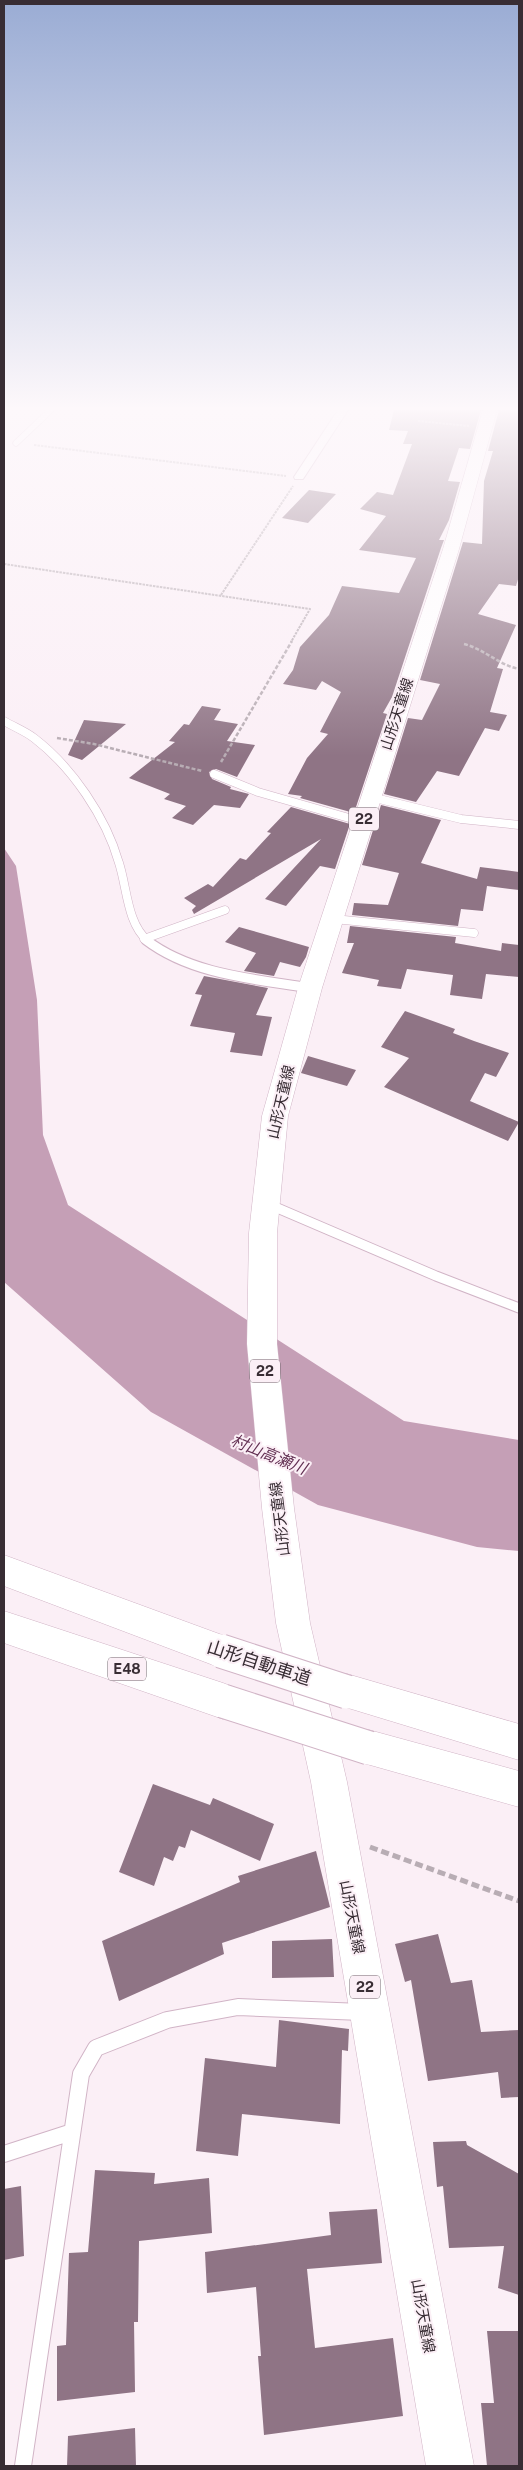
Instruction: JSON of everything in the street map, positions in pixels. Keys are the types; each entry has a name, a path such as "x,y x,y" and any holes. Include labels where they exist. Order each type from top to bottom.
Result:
{"main road":[{"name":"山形天童線","path":"450,2466 370,2012 336,1835 329,1782 293,1623 278,1508 262,1344 262,1233 275,1116 310,988 334,919 370,797 458,525"},
{"name":"山形自動車道","path":"4,1571 220,1651 347,1692 519,1742"},
{"name":"E48","path":"17,1632 369,1748 519,1789"}],"lane":[{"path":"4,721 34,738 87,795 118,858 138,928 144,939 176,960 310,988"},
{"path":"214,774 258,792 363,822"},
{"path":"370,797 461,819 519,826"},
{"path":"144,939 225,910"},
{"path":"334,919 474,932"},
{"path":"264,1203 436,1276 519,1308"},
{"path":"23,2466 81,2074 96,2048 167,2020 238,2007 370,2012"},
{"path":"4,2154 72,2132"}],"path":[{"path":"221,596 267,525"},
{"path":"4,564 310,609 214,774 65,738 34,738"},
{"path":"464,644 478,646 493,655 504,665 519,669"},
{"path":"336,1835 519,1901"}],"water":[{"name":"村山高瀬川","path":"4,848 16,866 37,1000 43,1135 68,1205 404,1421 519,1440 519,1551 477,1547 318,1505 151,1412 4,1282"}],"building":[{"path":"379,525 446,525 439,540 444,540 392,697 383,713 387,714 354,813 300,798 302,796 288,794 307,758 328,734 320,732 341,692 322,681 316,690 283,684 293,670 300,647 329,615 342,586 399,593 416,558 359,550"},
{"path":"483,525 519,525 519,576 516,586 499,584 478,614 516,625 497,668 503,669 490,712 507,715 499,731 485,728 459,776 437,771 416,802 384,794 408,718 422,720 440,684 420,680 463,542 482,544"},
{"path":"202,706 221,709 214,720 238,724 227,741 255,745 237,777 216,769 209,772 212,779 231,787 230,789 249,794 240,808 214,805 193,825 172,818 186,806 164,799 170,794 129,778 175,742 169,741 184,724 189,725"},
{"path":"84,720 126,724 82,760 68,755"},
{"path":"381,805 441,820 421,863 477,879 480,867 519,872 519,890 487,886 483,911 461,909 458,926 352,915 354,903 388,905 399,873 362,865"},
{"path":"291,807 350,824 335,869 320,866 286,906 265,899 321,839 194,914 192,910 196,906 184,898 208,884 213,887 240,858 246,860 271,833 267,832"},
{"path":"350,926 456,937 455,943 501,951 502,943 519,945 519,977 486,974 482,999 450,995 453,975 407,969 401,989 377,986 379,980 342,973 354,943 347,943"},
{"path":"239,927 309,947 306,957 300,967 280,962 274,976 244,971 256,953 225,942"},
{"path":"204,976 268,988 256,1015 272,1017 262,1056 230,1052 235,1033 190,1026 202,995 195,994"},
{"path":"405,1011 455,1029 453,1033 509,1053 496,1077 485,1073 470,1101 519,1122 508,1141 384,1087 409,1058 381,1047"},
{"path":"308,1056 356,1070 347,1086 301,1073"},
{"path":"153,1784 210,1805 213,1798 274,1824 260,1861 191,1830 185,1848 179,1846 173,1861 164,1857 154,1886 119,1872"},
{"path":"316,1851 330,1907 222,1943 224,1954 119,2001 102,1941 240,1882 238,1876"},
{"path":"438,1934 451,1983 472,1980 481,2032 519,2030 519,2097 501,2098 498,2072 428,2081 411,1980 405,1982 395,1944"},
{"path":"332,1939 334,1977 272,1978 272,1941"},
{"path":"279,2020 349,2029 348,2051 342,2050 340,2124 242,2114 238,2156 196,2151 205,2058 276,2067"},
{"path":"466,2141 467,2145 519,2174 519,2295 498,2288 504,2246 449,2248 443,2186 437,2187 433,2142"},
{"path":"95,2170 155,2173 154,2184 209,2178 212,2233 139,2241 138,2322 134,2322 135,2392 57,2401 57,2346 66,2345 69,2253 88,2252"},
{"path":"21,2186 24,2256 4,2260 4,2189"},
{"path":"377,2209 382,2263 307,2269 315,2348 393,2338 403,2416 264,2435 258,2356 261,2356 256,2287 207,2293 205,2252 331,2235 329,2212"},
{"path":"487,2331 519,2331 519,2465 487,2466 481,2403 494,2403"},
{"path":"135,2428 136,2466 67,2466 68,2436"}]}
